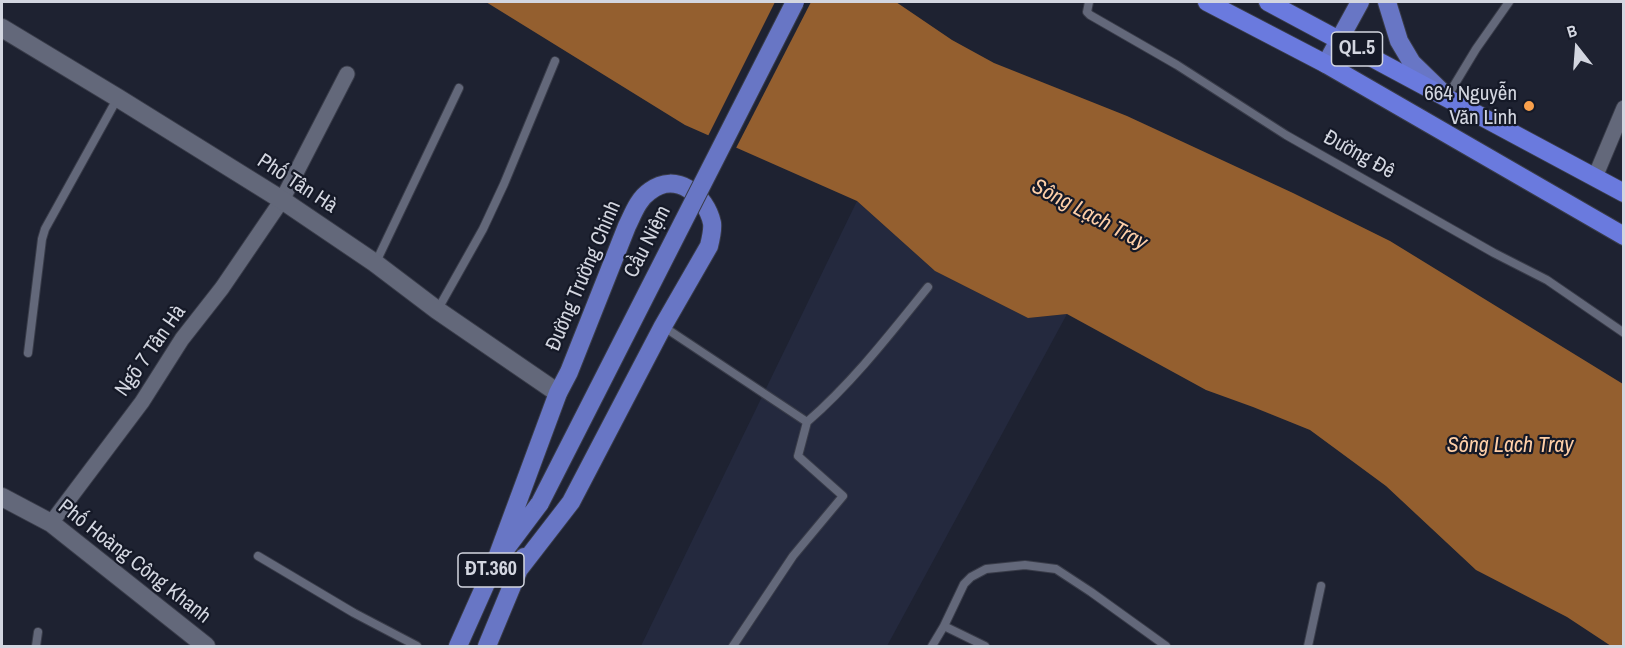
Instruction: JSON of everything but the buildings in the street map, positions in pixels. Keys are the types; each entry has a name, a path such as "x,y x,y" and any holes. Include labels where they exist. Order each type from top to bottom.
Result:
{"highway":[{"name":"QL.5","path":"1206,2 1326,64 1623,236"},
{"name":"QL.5","path":"1268,2 1623,193"}],"main road":[{"name":"Cầu Niệm","path":"540,503 795,2"},
{"path":"1326,64 1360,2"},
{"path":"1387,2 1399,41 1412,63 1447,97"},
{"name":"Đường Trường Chinh","path":"458,646 495,563 558,393 569,372 627,226 639,202 659,185 676,184 694,191 712,223 709,246 663,326 571,502 520,568"},
{"name":"Đường Trường Chinh","path":"495,563 540,503"},
{"name":"Đường Trường Chinh","path":"487,646 520,568 540,503"}],"street":[{"name":"Phố Tân Hà","path":"2,28 282,200 558,393"},
{"name":"Ngõ 7 Tân Hà","path":"51,523 142,402 182,339 222,288 282,200 347,74"},
{"path":"1594,177 1623,108"},
{"name":"Phố Hoàng Công Khanh","path":"2,497 51,523 206,646"}],"lane":[{"name":"Đường Đê","path":"1089,2 1087,12 1090,15 1177,65 1286,135 1494,253 1547,280 1623,333"},
{"path":"1447,97 1476,49 1509,2"},
{"path":"437,310 496,202 555,61"},
{"path":"375,263 459,88"},
{"path":"28,353 45,230 118,98"},
{"path":"733,646 793,556 843,496 798,456 807,422 861,369 928,287"},
{"path":"663,326 807,422"},
{"path":"258,556 354,613 417,646"},
{"path":"932,646 964,584 971,577 986,569 1026,565 1056,570 1166,646"},
{"path":"1308,646 1321,586"},
{"path":"944,626 985,646"},
{"path":"36,646 38,633"}],"shaded area":[{"path":"857,201 935,271 1028,318 1067,314 887,646 641,646"}],"water":[{"name":"Sông Lạch Tray","path":"486,2 896,2 952,40 994,63 1127,116 1390,241 1623,384 1623,646 1611,646 1567,617 1476,570 1386,486 1310,430 1206,390 1067,314 1028,318 935,271 857,201 685,125"}],"pier":[{"path":"775,2 811,2 735,150 707,138"}],"place":[{"name":"664 Nguyễn Văn Linh","path":"1529,106"}]}
